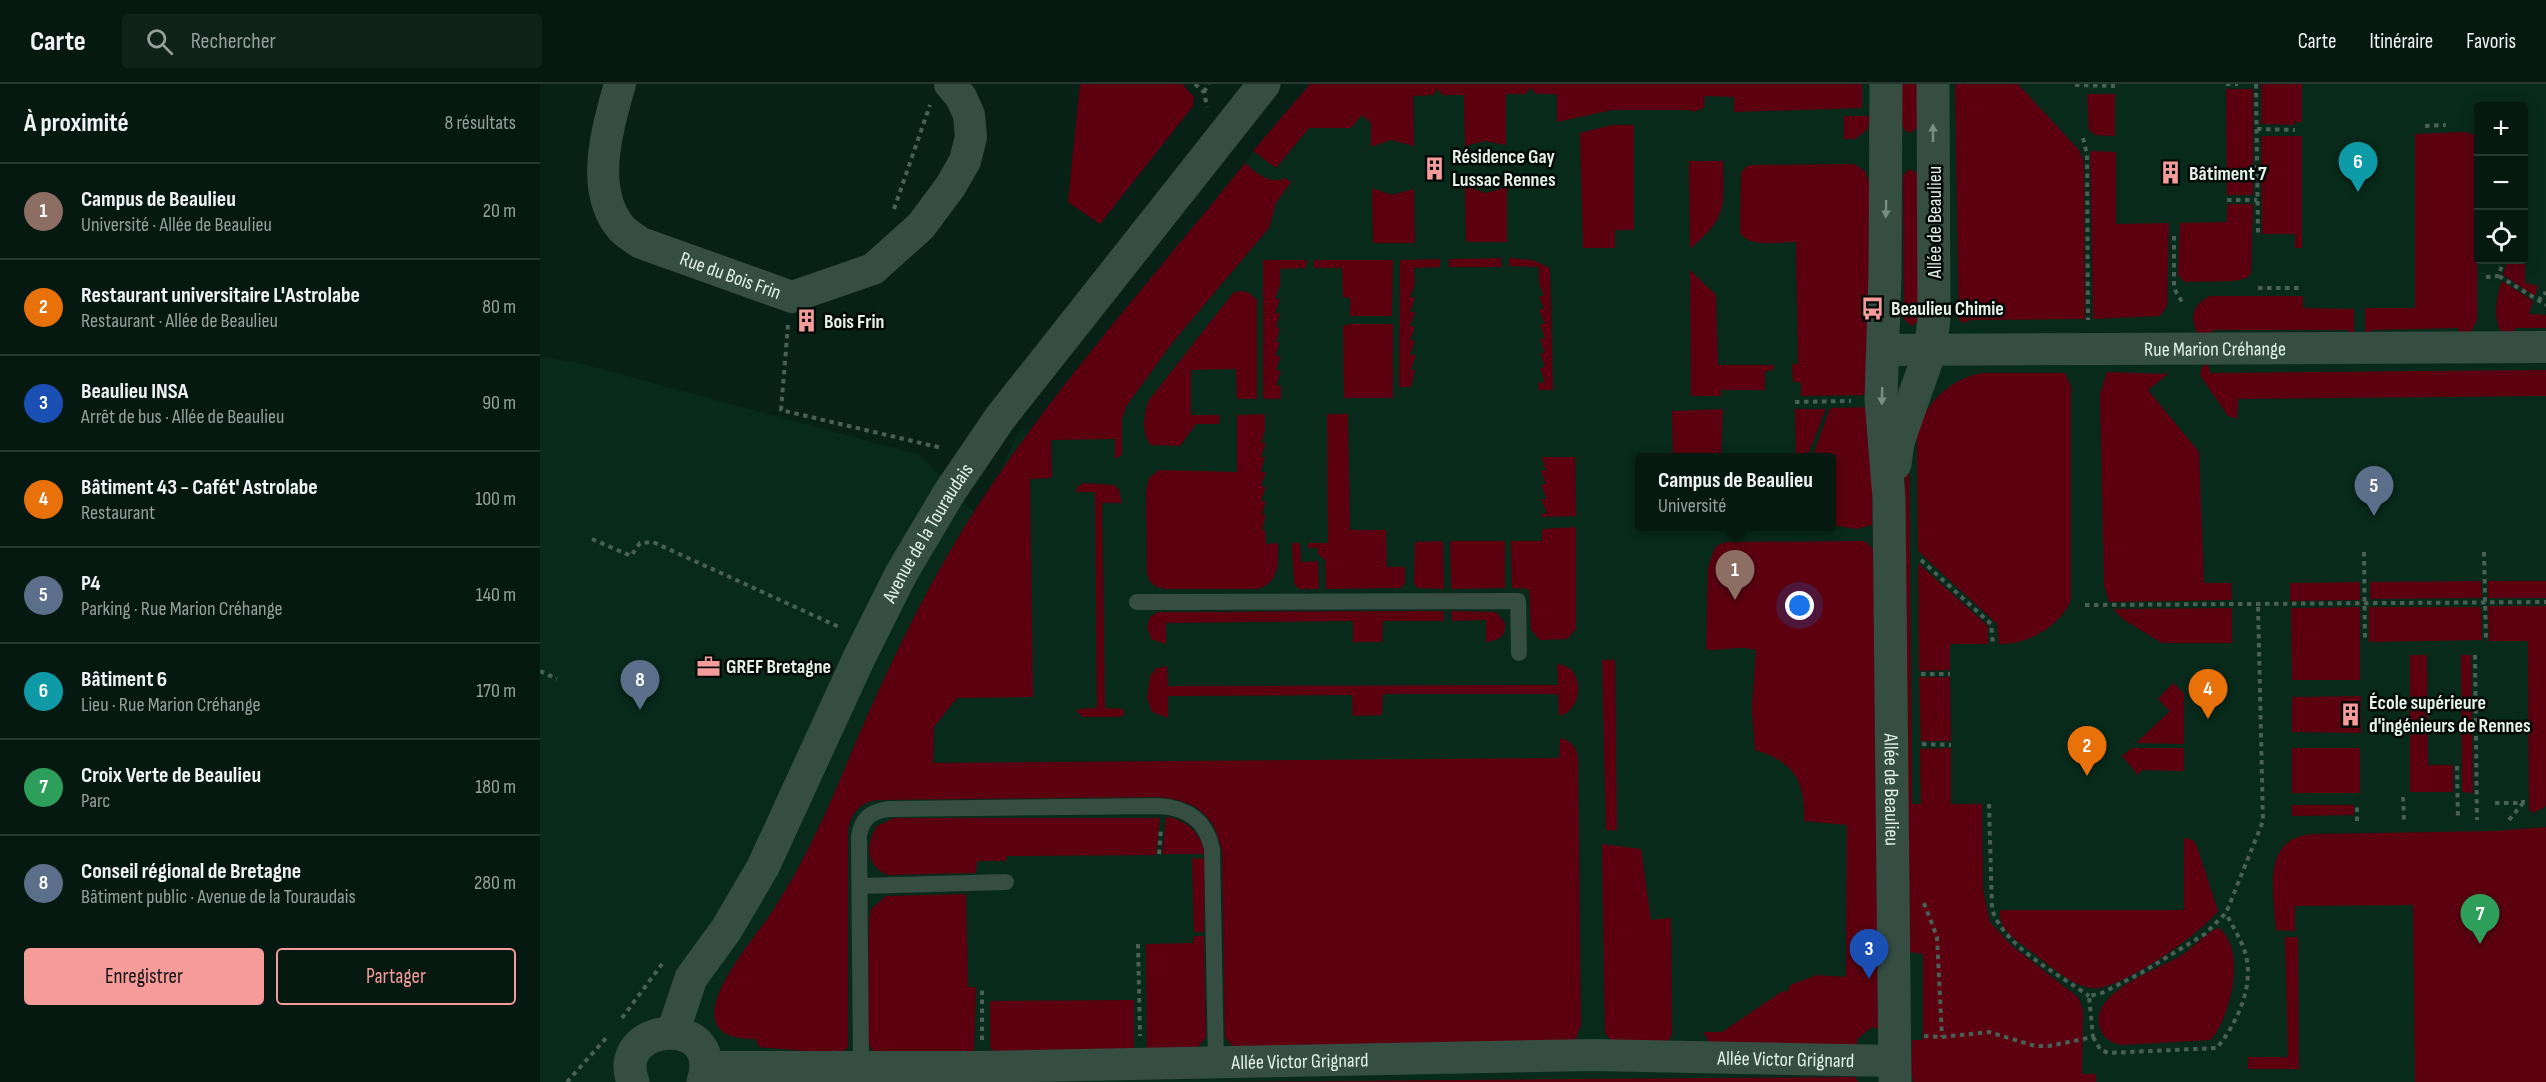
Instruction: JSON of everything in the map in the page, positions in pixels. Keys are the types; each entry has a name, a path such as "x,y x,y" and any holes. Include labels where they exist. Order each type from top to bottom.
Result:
{"street":[{"name":"Rue du Bois Frin","path":"620,84 603,158 603,178 608,201 621,229 641,243 792,297 873,269 921,226 950,187 965,161 971,136 969,116 961,97 942,89"},
{"name":"Allée de Beaulieu","path":"1886,84 1882,431 1889,498 1895,1059"},
{"name":"Allée de Beaulieu","path":"1889,498 1898,442 1930,351 1934,319 1933,84"},
{"name":"Avenue de la Touraudais","path":"673,1032 691,978 726,930 763,867 859,658 902,574 949,493 1000,418 1254,87"},
{"name":"Rue Marion Créhange","path":"1883,350 2085,347 2546,347"},
{"path":"633,1082 630,1067 640,1045 654,1034 673,1032 692,1039 699,1046 704,1074"},
{"name":"Allée Victor Grignard","path":"704,1074 861,1068 982,1067 1082,1074 1141,1065 1593,1055 1895,1059"}],"lane":[{"path":"1137,602 1518,601 1519,653"},
{"path":"861,1068 860,826 876,810 1159,806 1190,813 1206,828 1212,849 1216,1064"},
{"path":"861,886 1006,882"}],"path":[{"path":"1195,84 1204,92 1207,107"},
{"path":"1204,92 1209,84"},
{"path":"2226,84 2238,84"},
{"path":"2256,84 2258,236"},
{"path":"2075,85 2115,86"},
{"path":"892,214 942,89"},
{"path":"2424,126 2446,125"},
{"path":"2257,129 2295,130"},
{"path":"2083,138 2087,155 2089,295 2085,347"},
{"path":"2227,200 2258,200"},
{"path":"2174,236 2174,288 2182,302"},
{"path":"2499,276 2502,264"},
{"path":"2486,277 2499,276 2546,304"},
{"path":"2258,288 2302,288"},
{"path":"2539,301 2542,294 2546,293"},
{"path":"792,297 784,356 781,410 942,448 936,457"},
{"path":"592,540 631,556 640,543 653,542 839,627"},
{"path":"2364,552 2365,642"},
{"path":"2484,552 2486,641"},
{"path":"1915,555 1991,624 1993,644"},
{"path":"2085,605 2546,602"},
{"path":"1989,804 1992,909 1996,921 2002,931 2015,943 2089,996 2102,993 2205,934 2226,913 2263,821 2259,605"},
{"path":"834,637 844,617"},
{"path":"2475,656 2477,820"},
{"path":"540,671 557,679"},
{"path":"1916,674 1950,674"},
{"path":"1917,744 1951,745"},
{"path":"2457,765 2458,820"},
{"path":"2403,796 2404,820"},
{"path":"2495,802 2523,801 2509,820"},
{"path":"2357,805 2357,820"},
{"path":"2089,996 2093,1037 2100,1049 2108,1053 2217,1048 2231,1030 2243,999 2247,976 2246,956 2226,913"},
{"path":"1138,944 1141,1065"},
{"path":"617,1025 667,958"},
{"path":"982,987 982,1067"},
{"path":"1895,1059 1942,1037 1989,1032 2035,1046 2049,1046 2093,1037"},
{"path":"567,1082 610,1033"}],"shaded area":[{"path":"1080,84 1182,84 1194,97 1193,106 1100,224 1068,202"},
{"path":"1309,84 2546,84 2546,1082 540,1082 540,357 575,362 920,455 974,512 997,480 1019,430 1033,429 1091,353"},
{"path":"1310,84 1862,84 1862,108 1734,112 1734,97 1705,96 1704,108 1693,112 1690,110 1612,110 1557,122 1557,94 1536,94 1531,88 1525,94 1506,94 1506,145 1485,141 1465,146 1464,95 1443,95 1437,89 1433,95 1413,96 1414,146 1391,140 1371,147 1371,123 1362,115 1351,128 1309,128 1276,168 1253,151"},
{"path":"1901,84 1919,84 1918,127 1911,133 1904,130 1902,124"},
{"path":"1955,84 2018,84 2079,150 2084,162 2085,319 1971,320 1963,323 1959,320"},
{"path":"2261,84 2302,84 2302,122 2295,122 2295,125 2261,124"},
{"path":"2226,89 2253,89 2253,195 2227,195"},
{"path":"2087,94 2115,94 2115,136 2095,135 2089,130"},
{"path":"1844,116 1871,116 1867,130 1855,139 1844,139"},
{"path":"1612,125 1634,125 1634,230 1615,230 1615,248 1583,248 1580,133"},
{"path":"2463,132 2474,136 2474,264 2477,264 2477,320 2470,333 2459,337 2458,328 2371,330 2371,337 2365,338 2365,308 2415,308 2415,134"},
{"path":"2261,136 2302,136 2302,248 2295,248 2295,234 2262,234"},
{"path":"2090,151 2116,152 2116,224 2169,223 2167,306 2160,316 2093,319"},
{"path":"1689,161 1723,161 1724,190 1717,219 1690,249"},
{"path":"1245,163 1268,179 1285,178 1291,182 1276,203 1269,228 1173,342 1127,405 1122,419 1122,455 1115,459 1115,439 1051,440 1052,478 1030,479 1033,697 957,698 934,727 933,763 1559,758 1560,738 1564,739 1575,747 1578,758 1581,1025 1576,1039 1569,1045 1235,1049 1225,1037 1222,851 1219,838 1209,819 1194,806 1159,797 878,800 866,803 855,813 848,829 848,1047 841,1054 759,1047 756,1039 730,1035 717,1025 715,1009 721,989 732,969 776,906 802,860 893,661 950,551 1016,449 1053,400"},
{"path":"1854,164 1865,171 1870,184 1874,395 1801,396 1801,383 1793,381 1792,364 1798,364 1796,242 1751,241 1740,233 1741,173 1747,166 1752,165"},
{"path":"1910,169 1919,174 1920,320 1911,326 1904,319 1903,175"},
{"path":"1470,187 1485,193 1507,187 1507,242 1466,242 1465,188"},
{"path":"1372,188 1392,195 1414,189 1415,243 1373,243"},
{"path":"2227,204 2253,204 2251,273 2247,278 2234,281 2184,282 2178,275 2180,223 2227,222"},
{"path":"1501,258 1502,267 1449,267 1449,259"},
{"path":"1509,258 1533,260 1550,268 1553,390 1539,390 1538,383 1545,382 1540,368 1545,367 1540,353 1545,353 1540,339 1545,338 1540,324 1545,324 1539,309 1544,309 1539,296 1544,296 1539,283 1539,267 1509,266"},
{"path":"1440,259 1440,267 1414,268 1415,284 1410,297 1415,298 1410,312 1415,312 1410,326 1415,327 1410,340 1415,341 1410,355 1416,355 1411,370 1415,370 1411,387 1399,387 1400,260"},
{"path":"1263,260 1307,260 1306,268 1280,269 1280,285 1275,299 1280,299 1275,313 1280,313 1276,327 1280,328 1276,342 1280,342 1275,356 1281,356 1276,370 1281,371 1276,385 1281,386 1281,399 1263,399"},
{"path":"1314,260 1393,260 1392,316 1350,316 1350,298 1343,297 1342,268 1314,268"},
{"path":"2507,264 2525,264 2525,283 2538,286 2535,296 2503,275"},
{"path":"1690,270 1716,295 1718,365 1774,365 1773,370 1765,371 1765,390 1721,390 1721,396 1691,396"},
{"path":"2502,281 2533,301 2529,314 2546,315 2546,328 2515,328 2513,337 2500,330 2497,306"},
{"path":"1248,292 1257,300 1257,399 1237,399 1236,369 1191,370 1191,415 1220,415 1219,424 1196,424 1180,446 1151,445 1144,423 1149,400 1233,293"},
{"path":"2210,296 2303,296 2303,308 2354,309 2354,338 2349,338 2348,330 2213,330 2212,339 2197,332 2193,321 2194,311 2200,302"},
{"path":"1393,324 1393,398 1344,398 1343,326"},
{"path":"2208,363 2210,373 2546,370 2546,396 2238,399 2237,419 2228,416 2200,375 2202,367"},
{"path":"2107,372 2168,374 2148,390 2199,452 2204,583 2231,583 2232,600 2109,602 2104,585 2100,395"},
{"path":"1982,373 2065,373 2071,386 2071,600 2066,610 2051,626 2031,638 2009,644 1999,644 1997,624 1918,551 1917,438 1920,426 1939,395 1959,381"},
{"path":"1874,407 1872,525 1857,529 1836,526 1836,453 1814,453 1830,408"},
{"path":"1723,409 1721,453 1673,453 1672,411"},
{"path":"1795,409 1826,409 1809,453 1796,453"},
{"path":"1265,414 1265,430 1261,443 1266,443 1261,457 1265,457 1261,472 1266,472 1261,486 1266,487 1261,501 1266,501 1262,515 1266,515 1262,529 1265,530 1266,544 1278,543 1274,577 1265,586 1257,589 1166,589 1153,584 1147,573 1146,492 1149,478 1159,470 1237,472 1237,415"},
{"path":"1327,414 1348,414 1350,530 1386,530 1387,567 1405,567 1405,583 1401,588 1326,589 1325,560 1318,554 1318,548 1308,548 1308,543 1328,543"},
{"path":"1909,433 1912,804 1921,804 1920,749 1951,748 1951,804 1982,804 1983,890 1990,922 2012,946 2079,998 2083,1011 2082,1074 2096,1074 2096,1082 1913,1082 1912,1040 1923,1040 1923,954 1910,952 1905,478"},
{"path":"1542,457 1575,457 1576,516 1542,517 1541,514 1547,513 1541,499 1547,499 1541,485 1546,484 1541,471 1546,470"},
{"path":"1084,483 1114,485 1119,490 1122,503 1102,503 1105,708 1124,709 1124,715 1120,717 1083,717 1077,712 1077,709 1097,708 1095,492 1076,492 1078,486"},
{"path":"1576,527 1576,629 1567,639 1540,640 1531,630 1529,589 1512,588 1511,541 1542,541 1542,529"},
{"path":"1443,541 1444,589 1417,588 1414,583 1415,542"},
{"path":"1450,541 1505,541 1505,588 1451,589"},
{"path":"1865,541 1873,549 1874,558 1878,1029 1872,1027 1857,1039 1857,1046 1710,1043 1703,1032 1722,1032 1781,992 1788,991 1790,985 1817,975 1846,977 1847,825 1804,821 1802,795 1795,775 1780,761 1755,750 1752,709 1756,650 1744,648 1706,650 1708,569 1713,552 1718,545 1727,542"},
{"path":"1292,543 1300,543 1301,562 1318,561 1319,589 1299,589 1294,584"},
{"path":"1918,563 1988,626 1988,644 1950,644 1950,670 1919,671"},
{"path":"2481,581 2482,598 2370,599 2370,582"},
{"path":"2488,581 2546,581 2546,598 2488,598"},
{"path":"2360,582 2360,600 2290,601 2290,583"},
{"path":"2488,606 2546,606 2546,806 2534,813 2529,810 2528,641 2489,641"},
{"path":"2360,607 2360,680 2292,680 2291,608"},
{"path":"2369,607 2481,607 2482,640 2369,642"},
{"path":"2232,608 2232,643 2162,643 2124,620 2113,609"},
{"path":"1443,611 1444,621 1383,621 1382,642 1353,642 1353,621 1166,623 1166,644 1151,639 1147,627 1150,617 1158,612"},
{"path":"1451,611 1496,612 1505,623 1505,631 1498,639 1486,642 1486,620 1452,621"},
{"path":"2410,655 2427,655 2428,765 2453,765 2453,792 2410,792"},
{"path":"2461,655 2471,655 2473,793 2462,792"},
{"path":"1602,660 1615,660 1617,830 1606,830"},
{"path":"1557,663 1571,669 1578,689 1571,709 1559,716 1558,694 1383,694 1382,715 1353,716 1352,695 1168,696 1168,718 1152,712 1147,697 1150,676 1157,668 1167,666 1168,686 1558,685"},
{"path":"1919,677 1950,677 1951,741 1921,741"},
{"path":"2173,683 2184,693 2184,744 2136,743 2170,711 2158,699"},
{"path":"2361,696 2361,733 2292,732 2292,697"},
{"path":"2132,748 2184,748 2184,771 2142,770 2138,775 2122,756"},
{"path":"2292,748 2360,748 2360,793 2292,793"},
{"path":"2292,805 2354,805 2354,815 2292,816"},
{"path":"1166,817 1173,818 1192,828 1205,854 1162,854"},
{"path":"894,818 1160,818 1156,855 1007,856 1006,861 977,861 976,873 887,875 880,871 871,860 869,848 877,826"},
{"path":"2546,827 2546,1082 2415,1082 2413,905 2295,906 2295,931 2276,930 2273,884 2277,856 2285,845 2296,838 2313,834 2496,831"},
{"path":"2184,838 2193,840 2197,846 2218,911 2178,946 2120,981 2103,987 2082,986 2058,972 2018,941 2008,933 2002,923 2000,910 2184,910"},
{"path":"1602,844 1641,849 1651,920 1671,918 1672,1034 1668,1042 1610,1040 1605,1033"},
{"path":"1192,858 1205,859 1204,932 1194,932"},
{"path":"966,894 968,987 976,987 974,1050 970,1053 873,1052 868,1042 871,909 886,896"},
{"path":"2219,928 2228,938 2232,952 2233,983 2225,1015 2211,1040 2122,1045 2104,1036 2099,1025 2100,1013 2106,1001 2116,991 2182,955"},
{"path":"1194,936 1204,936 1206,1037 1197,1048 1147,1052 1146,944 1193,943"},
{"path":"2285,937 2298,937 2299,1069 2248,1069 2248,1057 2288,1057"},
{"path":"1134,1000 1134,1052 994,1052 990,1047 990,1001"},
{"path":"1855,1077 1858,1082 1218,1082"}],"place":[{"name":"Résidence Gay Lussac Rennes","path":"1434,168"},
{"name":"Bâtiment 7","path":"2171,173"},
{"name":"Bâtiment 6","path":"2358,192"},
{"name":"Beaulieu Chimie","path":"1873,308"},
{"name":"Bois Frin","path":"806,321"},
{"name":"P4","path":"2374,516"},
{"name":"Campus de Beaulieu","path":"1735,600"},
{"name":"GREF Bretagne","path":"708,666"},
{"name":"Conseil régional de Bretagne","path":"640,710"},
{"name":"École supérieure d'ingénieurs de Rennes","path":"2351,714"},
{"name":"Bâtiment 43 - Cafét' Astrolabe","path":"2208,719"},
{"name":"Restaurant universitaire L'Astrolabe","path":"2087,776"},
{"name":"Croix Verte de Beaulieu","path":"2480,944"},
{"name":"Beaulieu INSA","path":"1869,979"}]}
